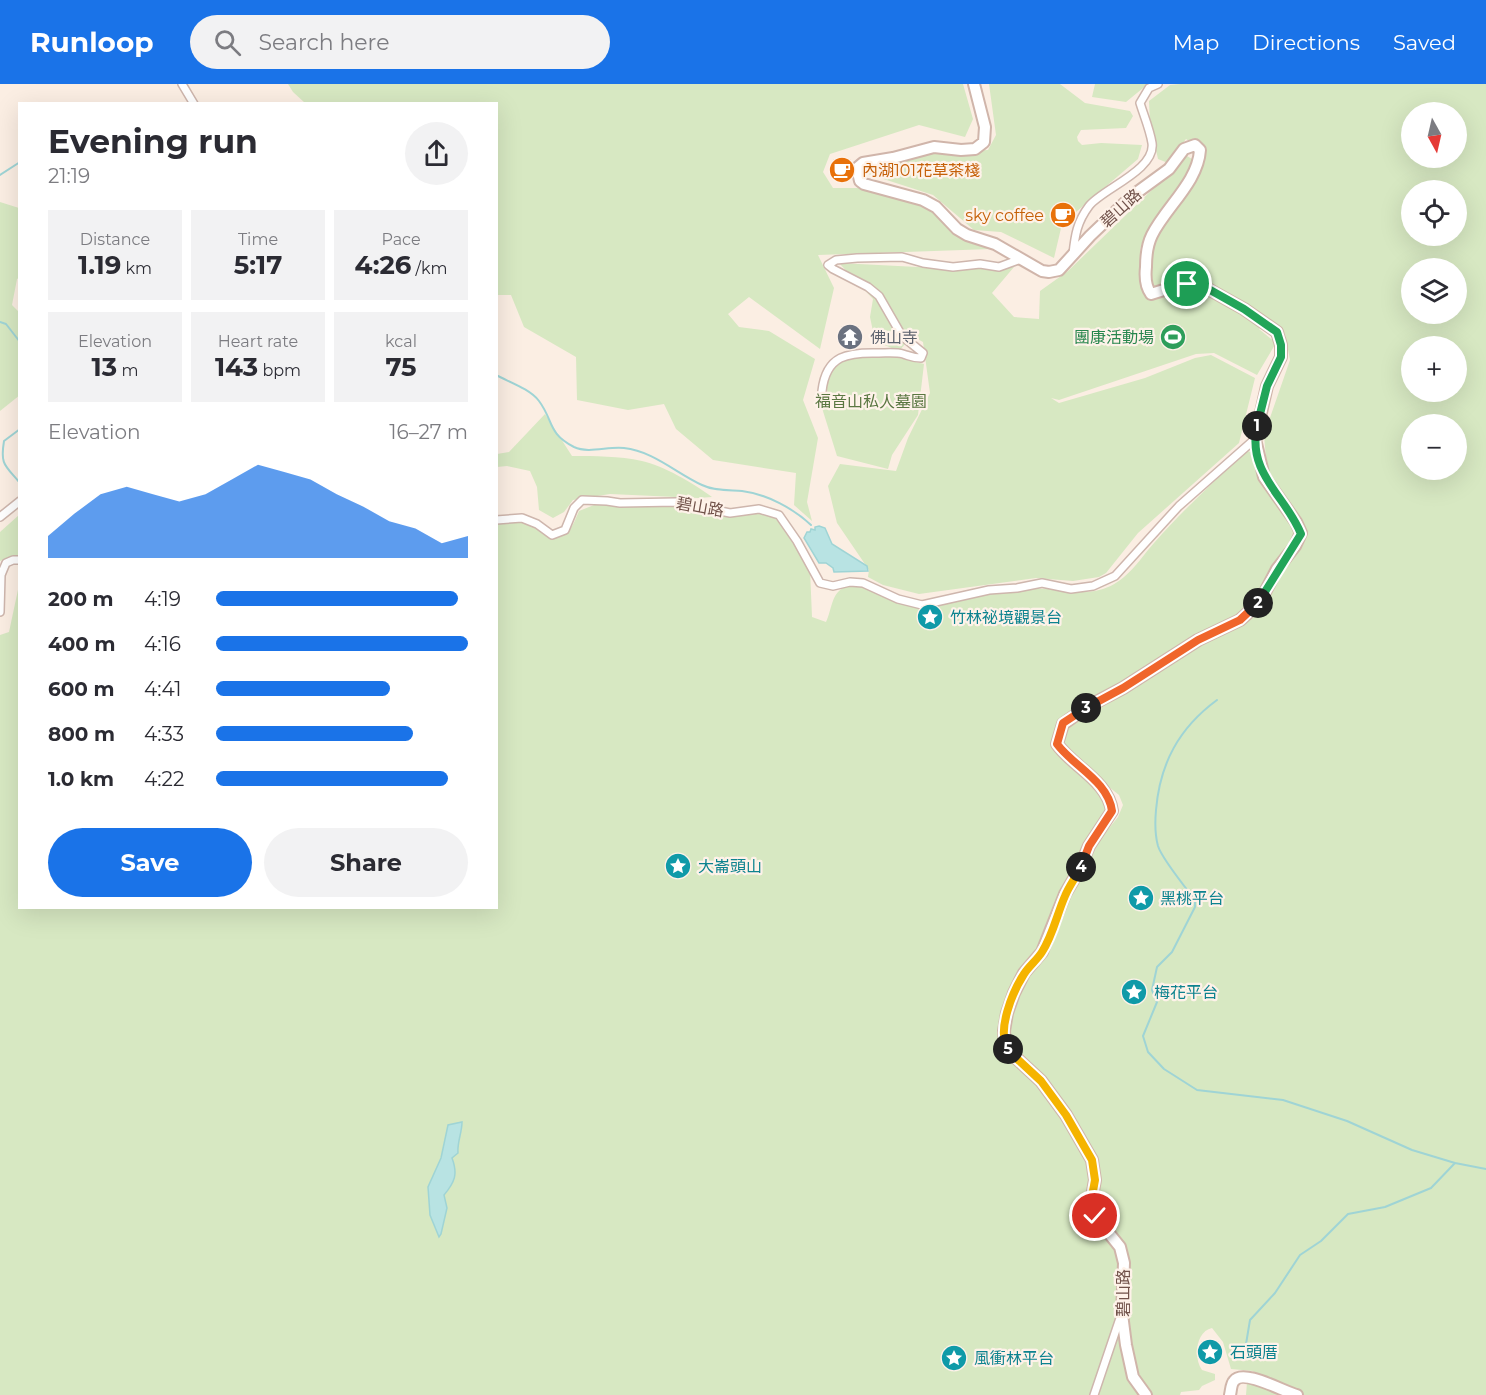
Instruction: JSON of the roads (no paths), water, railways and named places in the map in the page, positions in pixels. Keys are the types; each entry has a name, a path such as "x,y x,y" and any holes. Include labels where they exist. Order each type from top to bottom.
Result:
{"street":[{"path":"182,84 193,102"},
{"name":"碧山路","path":"974,84 985,127 984,142 975,149 934,147 863,163 857,168 858,177 864,184 910,195 936,207 967,236 995,244 1042,271 1049,272 1059,270 1132,196 1169,169 1184,149 1195,145 1200,150 1200,158 1192,175 1152,236 1146,255 1146,286 1151,294 1183,284 1201,285 1244,309 1277,332 1281,345 1281,357 1267,386 1255,439 1264,477 1296,522 1301,534 1295,546 1277,569 1260,602 1240,620 1198,640 1063,723 1057,744 1064,754 1088,773 1103,790 1111,802 1112,811 1089,846 1078,873 1065,894 1042,951 1024,973 1014,993 1004,1030 1005,1044 1014,1056 1041,1081 1060,1106 1092,1160 1095,1180 1091,1202 1095,1216 1120,1247 1124,1263 1122,1314 1133,1377 1146,1395"},
{"path":"1073,255 1076,228 1090,204 1135,172 1150,155 1153,144 1140,103 1149,88 1158,84"},
{"path":"822,391 823,376 833,362 846,355 856,352 902,354 912,358 921,358 922,353 902,336 879,296 868,287 828,265 836,260 902,257 923,263 953,267 980,264 999,267 1021,259"},
{"name":"碧山路","path":"498,520 522,518 537,524 552,535 566,530 574,508 582,500 629,503 676,502 730,513 759,509 779,516 797,541 820,583 833,586 850,582 863,583 898,599 922,605 989,590 1042,583 1071,590 1093,586 1115,576 1179,506 1255,439"},
{"path":"0,516 18,502"},
{"path":"0,612 1,575 6,563 18,560"},
{"path":"1094,1395 1122,1314"},
{"path":"1230,1395 1233,1381 1239,1377 1250,1377 1297,1395"}],"water":[{"path":"819,526 825,528 832,544 867,566 868,571 834,572 833,568 826,563 819,563 804,538 807,532"},
{"path":"462,1122 458,1153 452,1158 455,1169 454,1178 444,1195 447,1208 439,1237 430,1215 428,1187 441,1158 448,1125"}],"waterway":[{"path":"0,175 18,163"},
{"path":"0,322 6,324 18,339"},
{"path":"498,376 525,389 535,397 544,408 555,432 574,447 586,450 624,448 645,453 707,487 742,491 770,499 797,513 811,525"},
{"path":"18,430 4,441 3,455 7,468 18,481"},
{"path":"1217,700 1192,722 1182,735 1167,762 1158,793 1155,823 1158,846 1169,866 1195,900 1195,907 1172,952 1157,967 1152,990 1157,1002 1143,1036 1148,1052 1164,1069 1197,1090 1283,1100 1347,1121 1412,1150 1455,1163"},
{"path":"1245,1350 1250,1320 1275,1293 1300,1255 1321,1241 1348,1214 1385,1207 1431,1188 1455,1163 1486,1169"}],"place":[{"name":"內湖101花草茶棧","path":"842,170"},
{"name":"sky coffee","path":"1063,215"},
{"name":"佛山寺","path":"850,337"},
{"name":"團康活動場","path":"1173,337"},
{"name":"竹林祕境觀景台","path":"930,617"},
{"name":"大崙頭山","path":"678,866"},
{"name":"黑桃平台","path":"1141,898"},
{"name":"梅花平台","path":"1134,992"},
{"name":"石頭厝","path":"1210,1352"},
{"name":"風衝林平台","path":"954,1358"}],"park label":[{"name":"福音山私人墓園","path":"871,401"}]}
